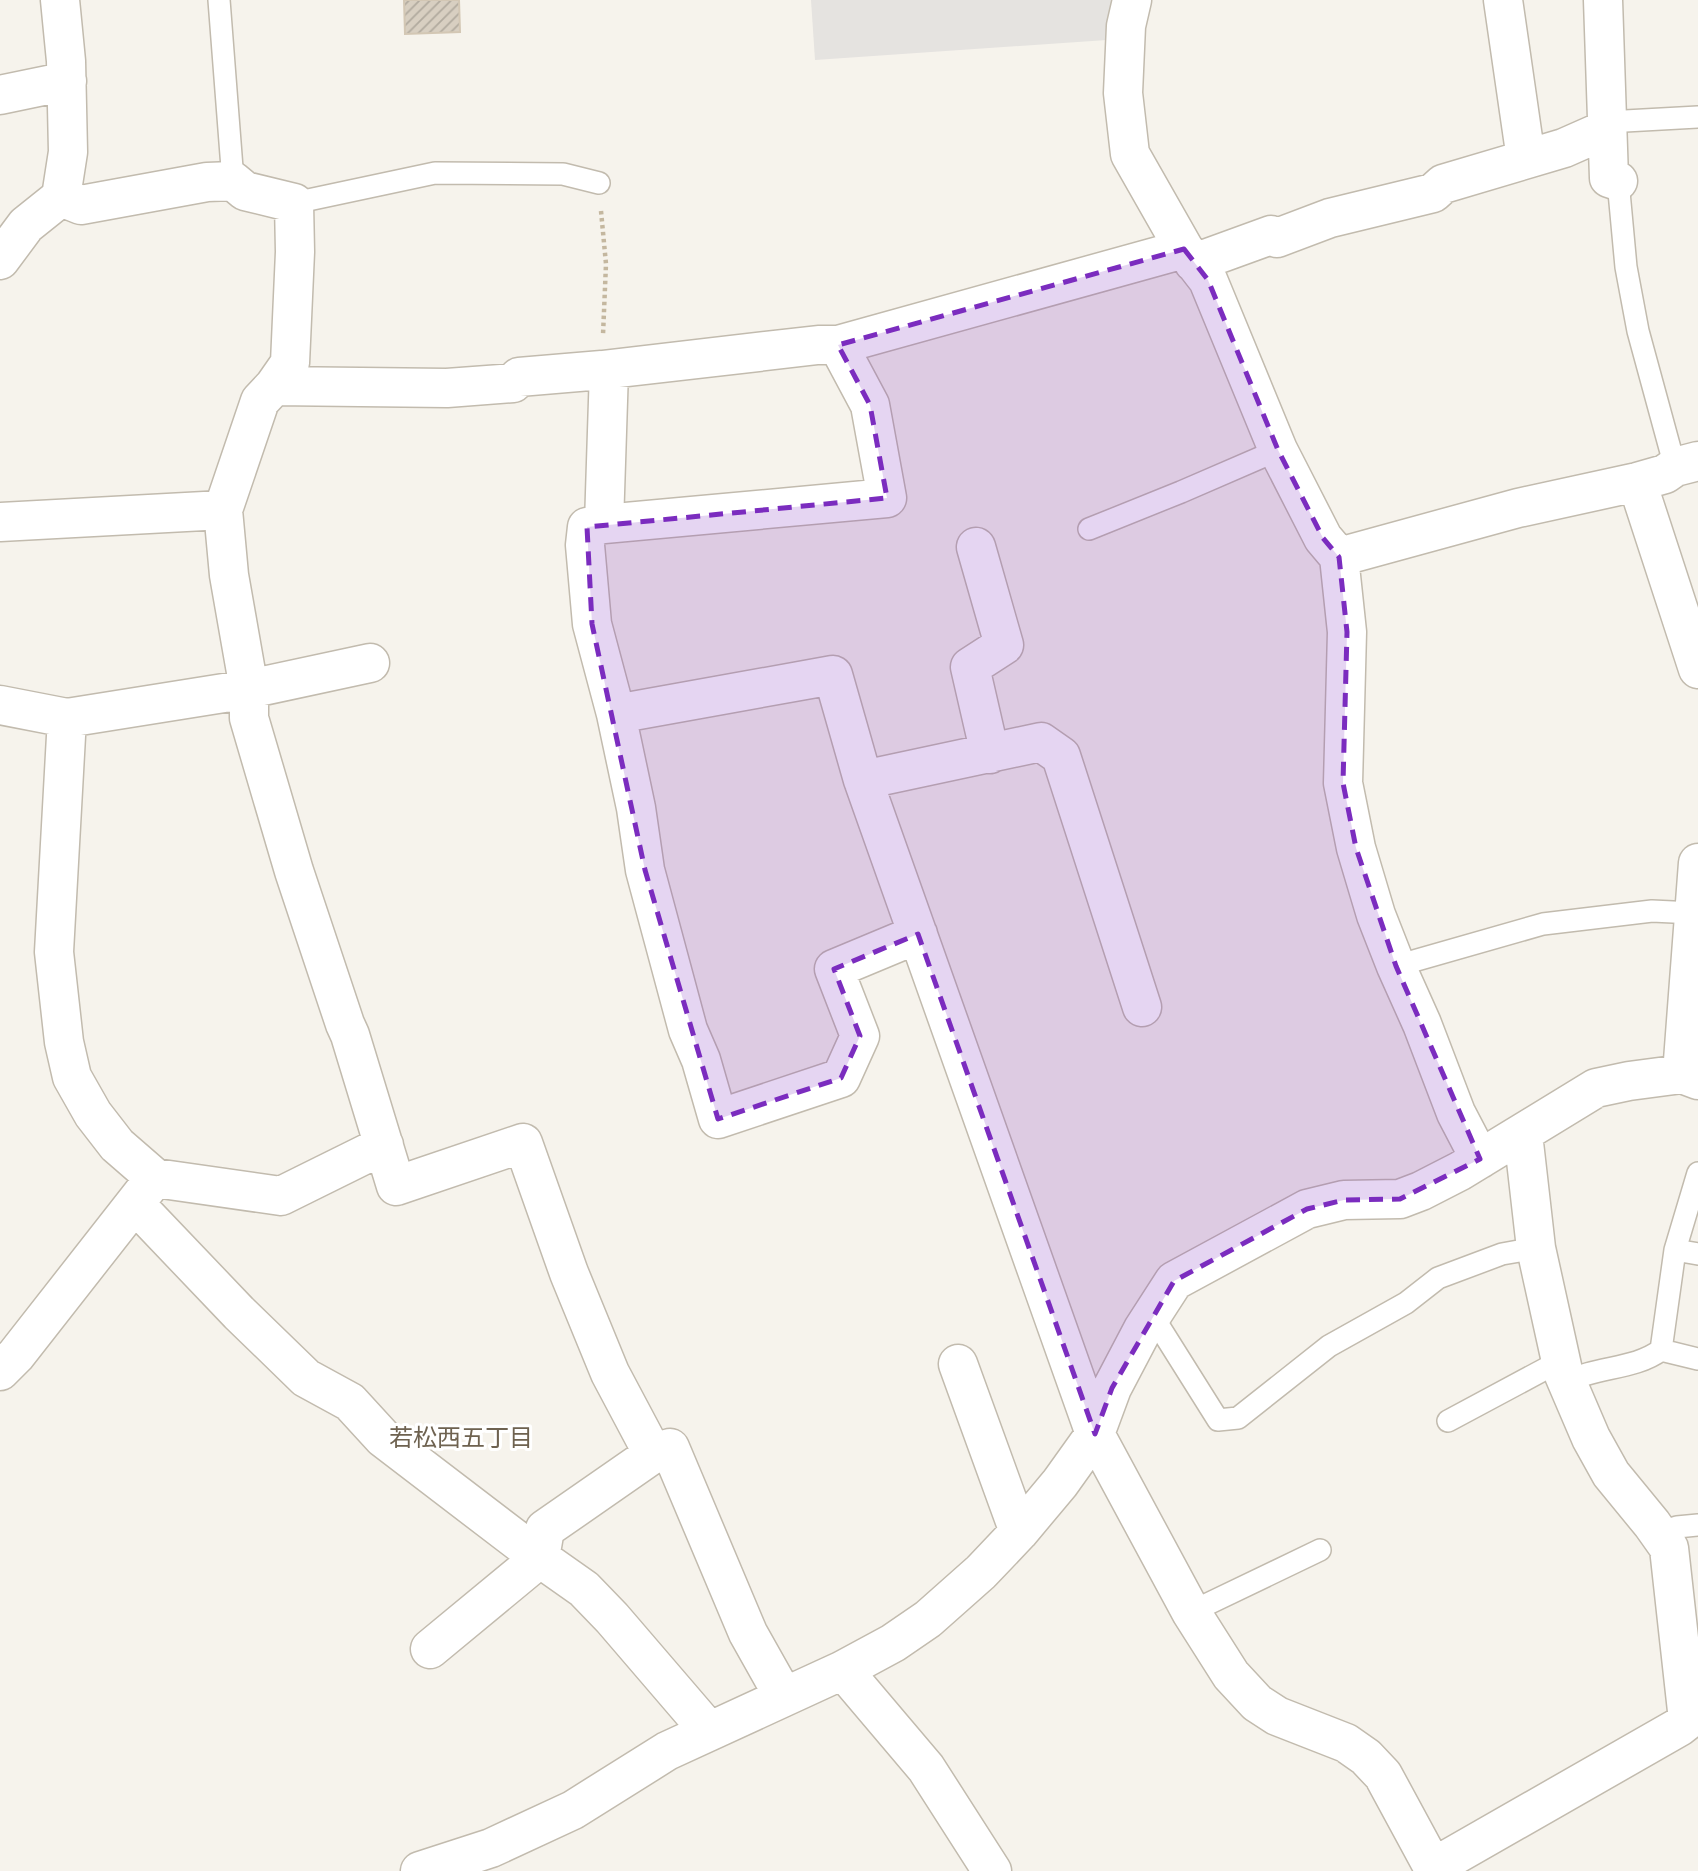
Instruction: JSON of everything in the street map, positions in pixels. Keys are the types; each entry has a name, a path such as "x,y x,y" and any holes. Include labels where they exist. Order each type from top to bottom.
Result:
{"street":[{"path":"0,260 26,225 61,197 68,152 66,61 60,0"},
{"path":"1132,0 1126,26 1123,93 1130,154 1189,256 1208,280 1278,450 1323,538 1339,557 1347,632 1343,783 1356,848 1376,915 1396,966 1456,1112 1480,1159"},
{"path":"1503,0 1526,159"},
{"path":"1603,0 1609,178 1618,181"},
{"path":"0,95 67,82"},
{"path":"274,386 447,388 513,383 519,377 838,345 1271,235 1277,238 1330,218 1433,194 1443,184 1564,148 1607,126"},
{"path":"61,197 81,205 207,181 233,181 244,191 293,203 295,252 289,363 260,401 223,510 229,575 249,689 250,718 294,871 350,1035 396,1186 523,1143 569,1273 610,1373 653,1454"},
{"path":"838,345 870,405 887,498 587,527 584,545 592,624 616,715 636,808 645,870 688,1030 701,1060 718,1119 841,1078 860,1036 834,968 918,934"},
{"path":"604,524 606,370"},
{"path":"1339,557 1518,508 1637,482 1687,464"},
{"path":"1637,482 1698,668"},
{"path":"0,522 223,510"},
{"path":"976,547 1004,645 970,667 990,754"},
{"path":"0,705 67,718 249,689 370,663"},
{"path":"616,715 833,675 863,780 1095,1434 1191,1612 1231,1675 1257,1703 1276,1716 1346,1743 1366,1756 1383,1775 1435,1869 1688,1720 1669,1548 1611,1474 1591,1438 1563,1371 1536,1248 1523,1134"},
{"path":"67,718 54,952 64,1042 72,1077 93,1114 117,1145 145,1191 239,1313 306,1378 350,1402 383,1438 584,1589 709,1731"},
{"path":"863,780 1041,742 1061,756 1142,1007"},
{"path":"420,1871 491,1848 573,1810 667,1751 843,1670 893,1643 928,1619 981,1572 1020,1532 1060,1483 1095,1434 1112,1388 1143,1329 1174,1281 1307,1209 1344,1200 1400,1199 1421,1191 1523,1134 1596,1088 1629,1080 1690,1077 1698,863"},
{"path":"145,1191 281,1196 384,1145"},
{"path":"0,1371 16,1355 145,1191"},
{"path":"958,1364 1020,1532"},
{"path":"430,1649 540,1558 545,1528 653,1454 670,1448 748,1633 784,1697"},
{"path":"843,1670 926,1768 992,1871"}],"lane":[{"path":"219,0 233,181"},
{"path":"1607,126 1698,117"},
{"path":"293,203 435,173 563,174 599,183"},
{"path":"1618,181 1626,267 1638,331 1687,464"},
{"path":"1089,529 1278,450"},
{"path":"1396,966 1543,925 1652,911 1694,914"},
{"path":"1448,1421 1563,1371 1577,1376 1639,1361 1661,1350 1675,1250 1698,1173"},
{"path":"1152,1315 1218,1419 1238,1418 1329,1346 1406,1303 1438,1278 1502,1254 1536,1248"},
{"path":"1675,1250 1698,1254"},
{"path":"1661,1350 1698,1359"},
{"path":"1658,1533 1677,1527 1698,1525"},
{"path":"1191,1612 1320,1549"}],"path":[{"path":"599,183 606,264 606,370"}],"highlighted area":[{"path":"1184,249 1208,280 1278,450 1323,538 1339,557 1347,632 1343,783 1356,848 1396,966 1480,1159 1400,1199 1344,1200 1307,1209 1174,1281 1112,1388 1095,1434 918,934 834,969 860,1036 841,1078 718,1119 645,870 592,624 587,527 887,498 870,405 838,345"}],"shaded area":[{"path":"811,0 1114,0 1107,40 815,60"}],"building":[{"path":"404,0 459,0 460,32 405,34"}],"district":[{"name":"若松西五丁目","path":"461,1437"}]}
